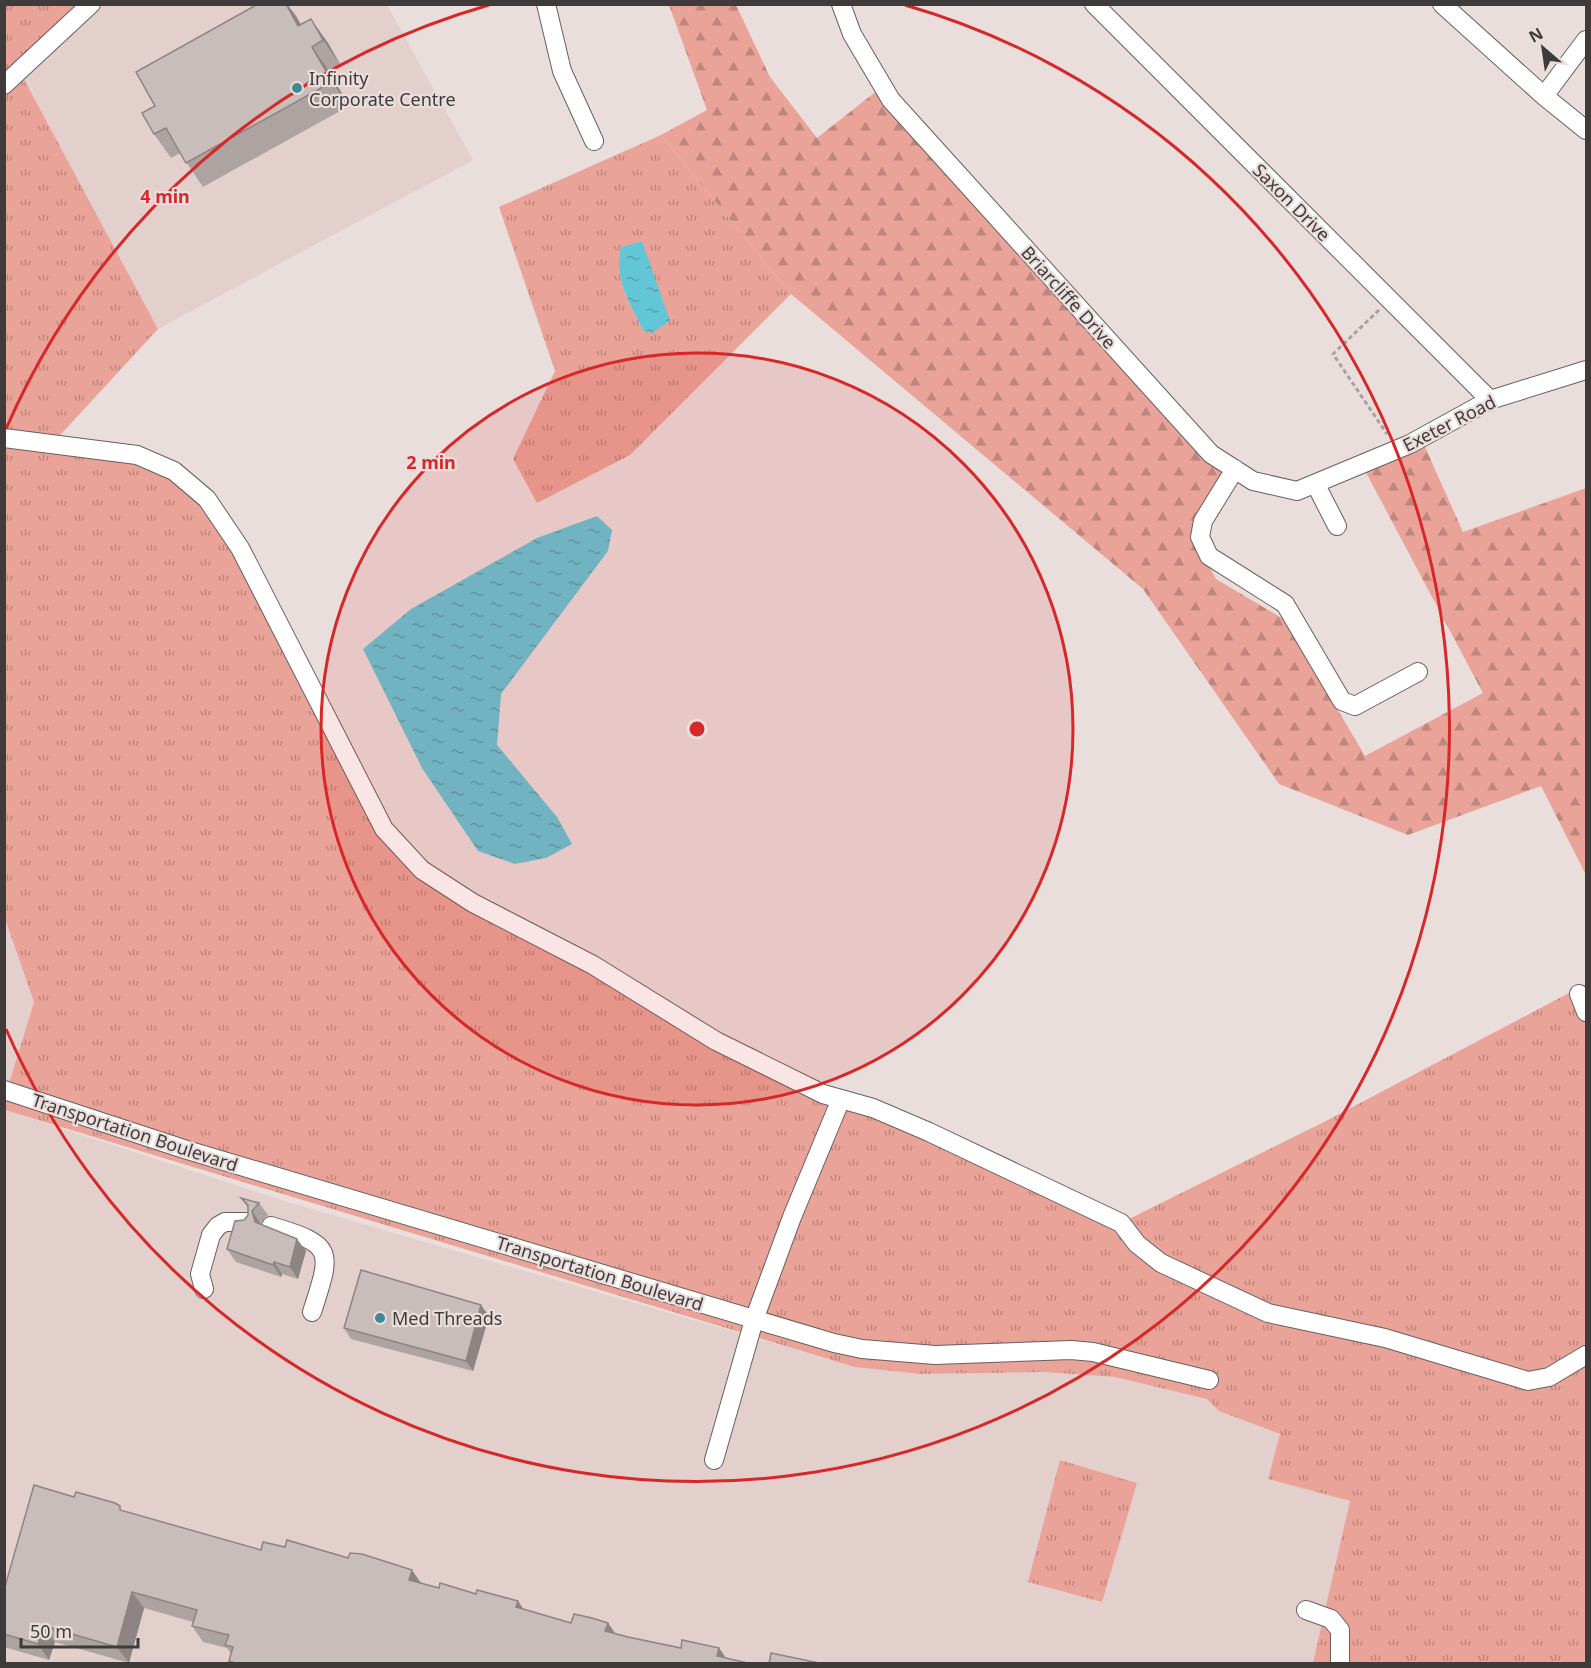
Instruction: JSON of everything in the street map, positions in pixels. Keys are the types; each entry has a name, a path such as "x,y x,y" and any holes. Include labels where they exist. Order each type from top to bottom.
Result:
{"street":[{"path":"4,85 91,4"},
{"path":"546,4 562,71 594,141"},
{"name":"Briarcliffe Drive","path":"841,4 852,34 891,100 1211,454 1253,481 1297,491 1316,485"},
{"name":"Saxon Drive","path":"1094,4 1490,400"},
{"path":"1442,4 1544,96 1587,130"},
{"path":"1544,96 1587,40"},
{"name":"Exeter Road","path":"1316,485 1410,444 1490,400 1587,370"},
{"path":"4,438 137,455 174,471 207,499 240,548 384,829 422,870 473,903 593,965 716,1041 823,1094 873,1107 1121,1223 1137,1244 1161,1263 1268,1313 1385,1338 1528,1381 1549,1377 1583,1362"},
{"path":"1234,469 1203,521 1200,537 1209,556 1285,604 1342,701 1355,706 1418,672"},
{"path":"1316,485 1337,526"},
{"path":"1579,994 1587,1012"},
{"name":"Transportation Boulevard","path":"4,1090 187,1150 754,1320 862,1349 951,1356 1071,1350 1093,1352 1209,1380"},
{"path":"714,1460 754,1320 792,1217 842,1099"},
{"path":"204,1289 200,1274 211,1235 218,1226 225,1222 247,1222"},
{"path":"271,1226 305,1236 318,1243 325,1255 327,1267 312,1312"},
{"path":"1306,1610 1331,1619 1340,1630 1340,1664"}],"path":[{"path":"1380,308 1333,354 1387,434"}],"shaded area":[{"path":"91,5 387,5 473,160 158,329 19,70"},
{"path":"4,916 34,1002 9,1085 4,1084"},
{"path":"5,1110 281,1200 855,1367 920,1374 1044,1372 1115,1377 1207,1399 1219,1411 1280,1434 1268,1479 1350,1501 1320,1663 5,1664"}],"green space":[{"path":"5,5 91,5 19,70 158,329 52,444 137,455 207,499 363,791 422,870 716,1041 1121,1223 1326,1121 1586,984 1586,1663 1313,1663 1350,1501 1268,1479 1280,1434 1219,1411 1207,1399 1115,1377 1044,1372 920,1374 855,1367 5,1110 4,1100 34,1002 4,916"},
{"path":"669,5 736,5 770,77 817,138 883,86 1235,469 1191,534 1216,579 1285,620 1365,756 1483,693 1362,465 1421,438 1463,532 1586,488 1586,875 1541,786 1408,835 1279,784 1143,589 791,294 661,135 707,110"},
{"path":"661,135 791,294 630,455 537,503 513,459 555,371 499,207","holes":["642,241 644,331 624,290 619,269 621,247"]},
{"path":"1060,1460 1137,1483 1102,1602 1028,1582"}],"water":[{"path":"642,241 670,321 652,333 644,331 633,311 624,290 619,269 621,247"},
{"path":"597,516 612,530 608,551 501,694 497,745 557,817 572,844 546,858 515,864 478,851 422,768 363,649 411,609 537,538"}],"building":[{"path":"258,4 286,4 298,26 311,19 323,40 312,47 332,82 186,163 166,128 154,134 142,113 155,106 136,72"},
{"path":"241,1198 259,1203 252,1211 255,1222 297,1239 290,1267 274,1262 273,1265 227,1249 235,1221 244,1220 248,1215 248,1205"},
{"path":"361,1270 481,1305 466,1361 344,1328"},
{"path":"34,1485 74,1497 76,1492 115,1503 120,1506 120,1510 261,1550 263,1542 285,1547 287,1540 348,1558 350,1553 362,1554 412,1570 409,1580 439,1588 440,1583 476,1594 477,1590 518,1601 516,1607 571,1623 574,1614 592,1618 608,1623 605,1631 628,1637 681,1648 682,1640 719,1648 717,1656 752,1664 238,1664 229,1661 233,1647 225,1645 229,1635 192,1626 197,1610 132,1592 117,1647 44,1626 38,1644 4,1634 4,1590"},
{"path":"771,1653 824,1664 769,1664"}],"place":[{"name":"Infinity Corporate Centre","path":"297,88"},
{"name":"Med Threads","path":"380,1318"}]}
